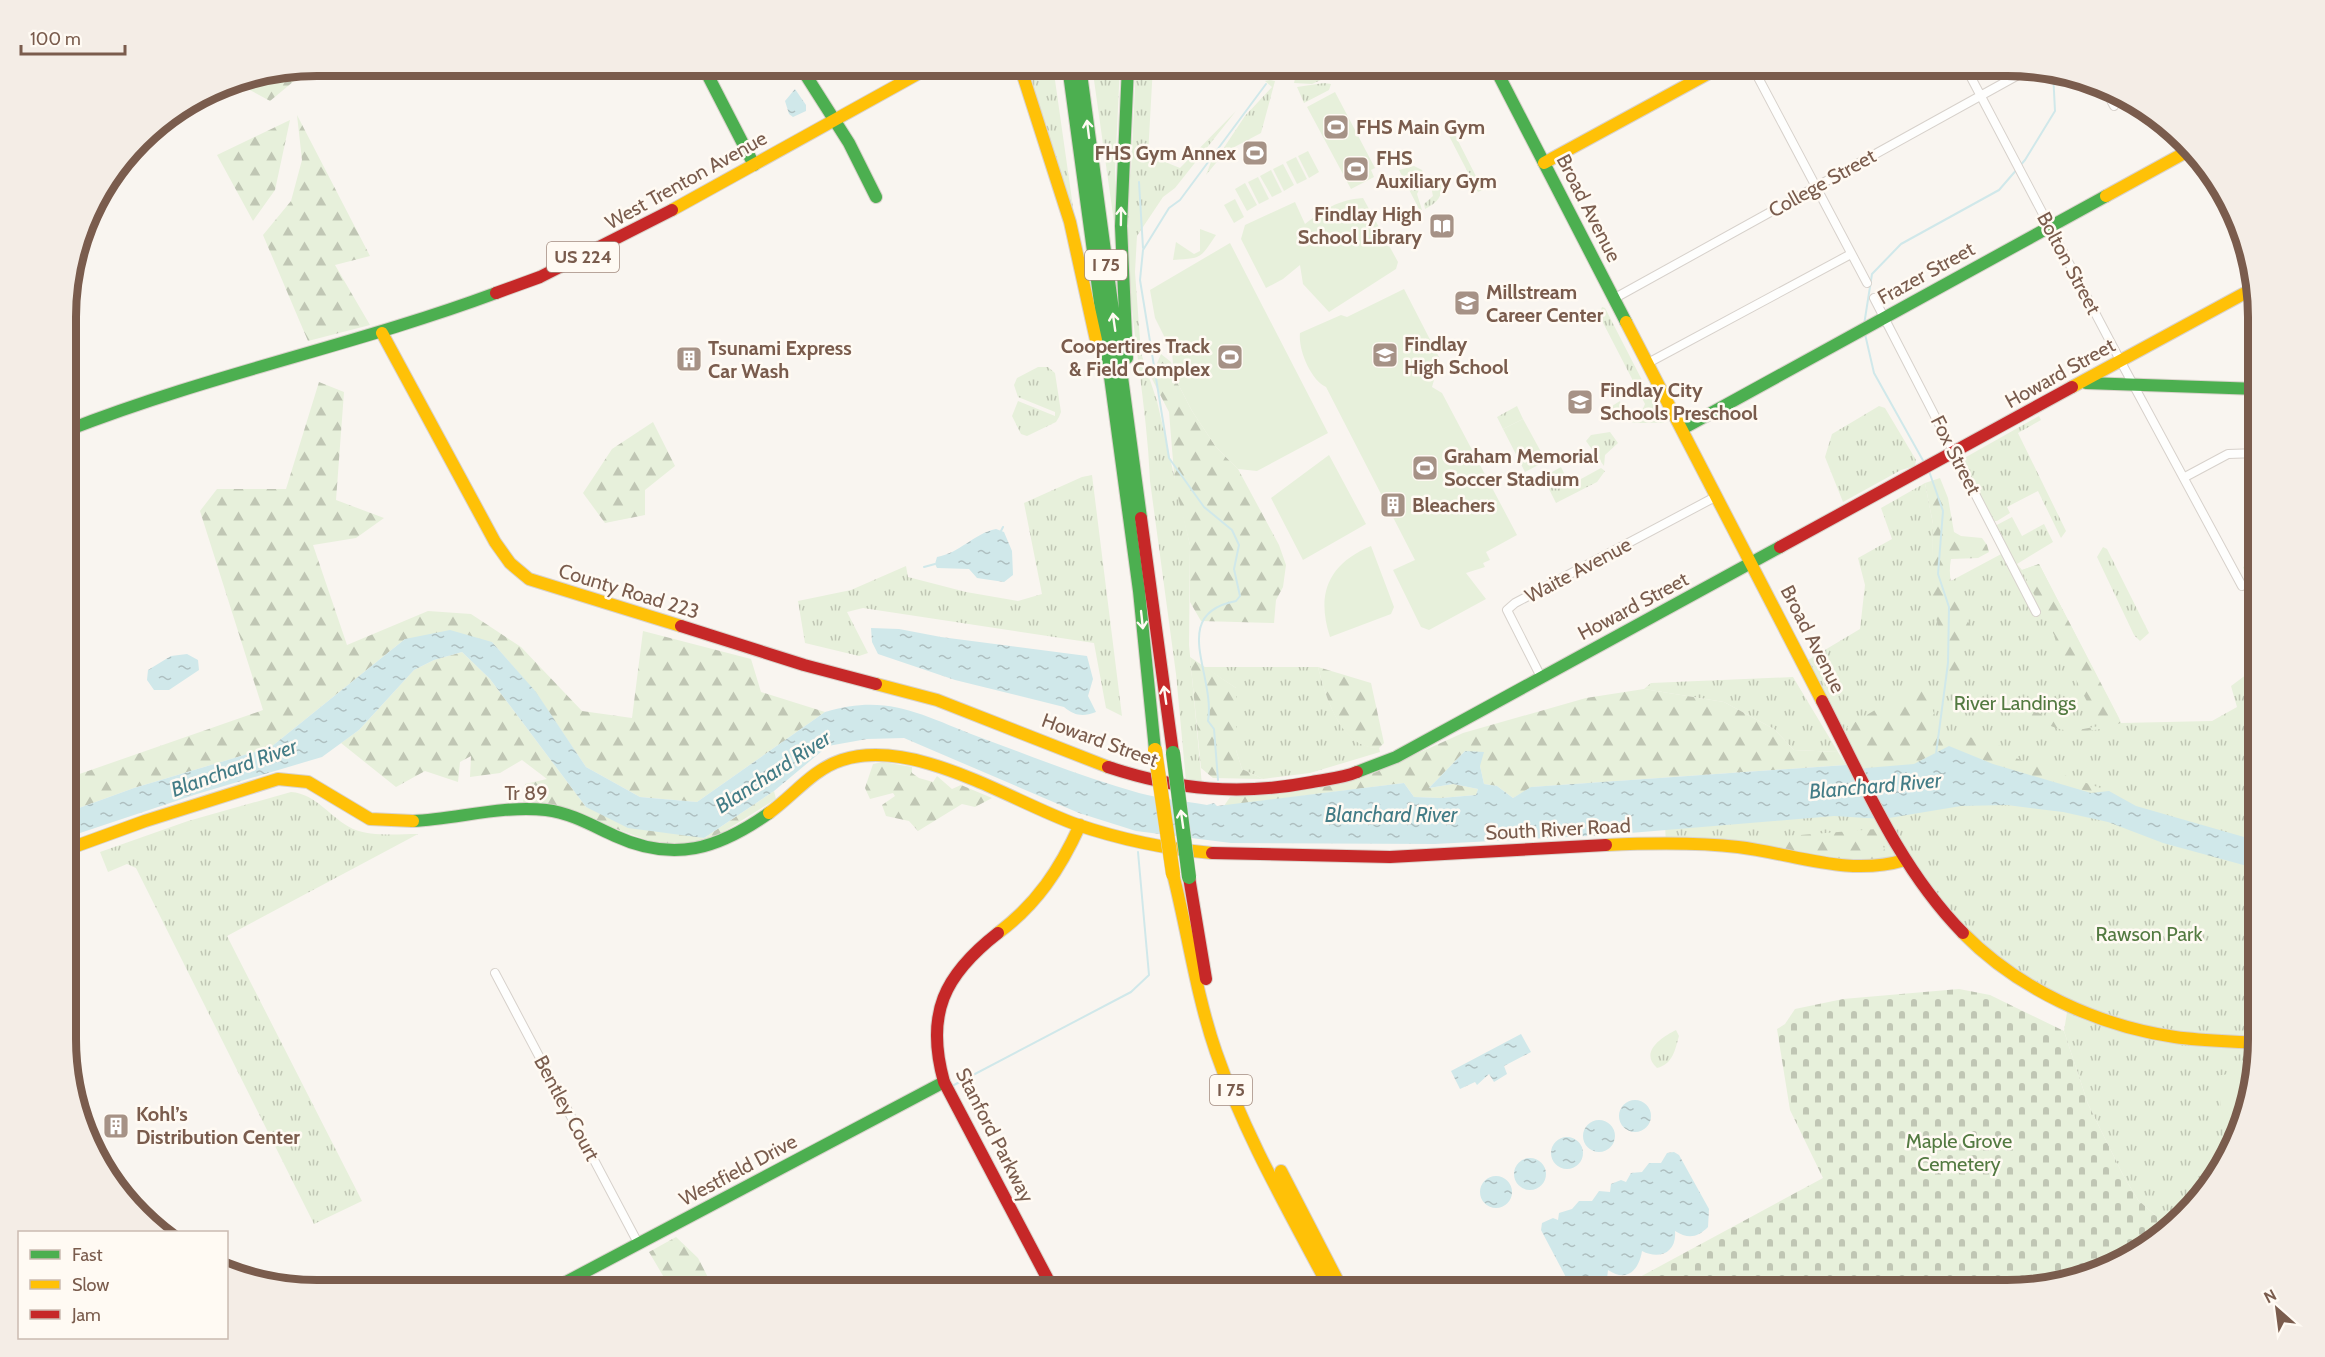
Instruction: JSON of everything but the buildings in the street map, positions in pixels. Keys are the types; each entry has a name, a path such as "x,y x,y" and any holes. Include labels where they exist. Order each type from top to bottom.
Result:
{"main road":[{"path":"708,76 754,165"},
{"path":"806,76 870,180 876,197"},
{"name":"West Trenton Avenue","path":"382,333 488,298 540,277 640,228 914,76"},
{"path":"1023,76 1070,222 1117,426"},
{"name":"I 75","path":"1069,76 1139,591 1155,750 1173,874 1200,998 1225,1077 1252,1138 1325,1280"},
{"name":"I 75","path":"1081,76 1205,974 1218,1024 1235,1073 1258,1125 1337,1280"},
{"path":"1128,76 1121,226 1127,381 1134,429 1133,463"},
{"name":"Broad Avenue","path":"1499,76 1888,828 1905,860 1932,899 1970,941 2002,967 2050,997 2094,1016 2164,1035 2248,1042"},
{"path":"1544,163 1704,76"},
{"name":"Frazer Street","path":"1682,429 2184,153"},
{"name":"Howard Street","path":"995,720 1098,764 1148,780 1197,789 1246,791 1308,784 1382,764 2247,292"},
{"name":"US 224","path":"76,427 142,400 382,333"},
{"name":"County Road 223","path":"382,333 495,542 510,563 525,576 543,585 700,634 804,665 937,700 995,720"},
{"path":"2083,383 2248,389"},
{"name":"Tr 89","path":"76,846 131,825 262,784 289,778 305,780 344,807 372,819 398,821 547,810 577,819 633,845 668,852 697,849 725,837 765,815 827,766 860,755 888,756 919,762 1002,792"},
{"name":"South River Road","path":"1002,792 1080,825 1126,839 1222,854 1394,857 1620,845 1694,845 1741,847 1859,869 1885,868 1905,860"},
{"name":"Stanford Parkway","path":"1048,1280 944,1082 938,1062 936,1031 939,1010 950,981 970,957 1032,904 1060,866 1080,825"},
{"name":"Westfield Drive","path":"569,1280 944,1082"}],"street":[{"path":"1757,76 1867,283"},
{"name":"Bolton Street","path":"1971,76 2242,586"},
{"name":"College Street","path":"1614,298 2015,76"},
{"path":"2111,100 2114,106"},
{"path":"1648,363 1851,254"},
{"name":"Fox Street","path":"1874,298 2036,612"},
{"path":"2185,477 2228,454 2248,453"},
{"name":"Waite Avenue","path":"1541,677 1507,610 1515,603 1717,496"},
{"name":"Bentley Court","path":"495,973 638,1243"}],"green space":[{"path":"1029,76 1054,76 1074,214"},
{"path":"1093,76 1120,76 1115,170 1118,229 1115,229"},
{"path":"1136,76 1152,76 1148,155 1180,168 1236,111 1175,188 1163,197 1137,236 1135,272 1141,353 1157,401 1190,545 1189,645 1202,785 1186,781 1176,674 1150,481 1129,274 1127,207"},
{"path":"1296,76 1309,76 1311,80 1319,76 1325,78 1312,84 1294,83"},
{"path":"293,78 294,81 270,101 247,87 270,81"},
{"path":"1265,81 1275,81 1261,133 1225,152 1206,175 1211,162 1217,158 1245,116 1272,87"},
{"path":"1331,84 1329,90 1304,103 1297,87"},
{"name":"FHS Main Gym","path":"1335,92 1375,168 1371,170 1374,177 1351,189 1307,107"},
{"path":"297,115 370,256 335,265 370,325 308,341 263,235 291,201 302,160"},
{"path":"290,120 275,190 253,221 217,155"},
{"path":"1452,129 1483,190 1478,192 1447,132"},
{"path":"1308,151 1319,172 1309,178 1298,156"},
{"path":"1296,157 1307,179 1297,184 1286,162"},
{"path":"1283,164 1294,185 1284,191 1273,169"},
{"path":"1414,166 1422,170 1425,177 1417,194 1422,210 1420,211 1399,170"},
{"path":"1271,170 1282,192 1272,197 1260,176"},
{"path":"1258,177 1269,199 1259,204 1248,182"},
{"path":"1435,180 1441,185 1441,194 1435,203 1425,209 1424,204 1433,196 1430,182"},
{"path":"1245,183 1257,205 1247,211 1235,189"},
{"path":"1363,198 1398,262 1396,269 1329,312 1303,284 1300,265 1283,279 1266,288 1241,239 1245,225 1295,202 1305,224 1332,206"},
{"path":"1235,199 1244,217 1234,223 1224,205"},
{"path":"1200,229 1216,235 1207,249 1195,258 1173,260 1176,242 1194,254 1200,251"},
{"name":"Coopertires Track & Field Complex","path":"1230,243 1328,433 1257,471 1238,469 1216,447 1192,411 1174,376 1172,352 1155,318 1150,290"},
{"path":"1404,289 1440,359 1432,387 1442,393 1517,535 1486,552 1490,560 1483,563 1485,567 1466,573 1486,599 1429,630 1421,627 1393,570 1415,560 1326,387 1315,378 1307,364 1300,340 1300,333 1341,315 1347,317"},
{"path":"1602,307 1605,308 1664,423 1627,421 1616,413 1612,406 1620,401 1622,411 1632,418 1641,413 1645,404 1599,315"},
{"path":"1161,354 1171,362 1174,376 1192,411 1216,447 1238,469 1279,545 1286,565 1283,587 1276,600 1274,623 1201,621 1190,602 1190,545 1175,485 1169,412 1151,377"},
{"path":"1038,367 1048,367 1055,373 1061,412 1056,422 1027,436 1021,434 1012,416 1018,401 1055,416 1055,412 1018,397 1014,385 1017,378"},
{"path":"319,382 344,392 336,500 384,518 356,538 313,545 347,645 428,611 471,614 521,647 582,711 632,718 643,631 751,659 761,692 825,712 697,802 640,797 586,767 536,693 492,642 405,639 271,747 134,788 76,809 76,775 263,710 200,511 217,489 286,489"},
{"path":"1517,406 1523,419 1503,429 1497,417"},
{"path":"1879,406 1885,408 1916,460 1915,466 1901,470 1843,502 1825,457 1832,434"},
{"path":"2039,416 2041,420 2018,433 2066,531 2061,538 2038,491 2007,507 2010,513 1997,521 1990,521 1959,461"},
{"path":"1523,419 1546,461 1525,472 1503,429"},
{"path":"653,422 675,466 645,490 645,515 605,523 583,493 612,449"},
{"path":"1610,432 1618,443 1605,455 1604,466 1586,441 1591,435"},
{"path":"1329,455 1366,524 1303,560 1271,498"},
{"path":"1561,467 1570,485 1601,468 1605,471 1597,482 1556,503 1543,477"},
{"path":"1092,475 1122,716 1106,708 1094,643 863,608 847,612 868,653 859,656 805,643 798,601 851,590 906,566 908,577 966,592 1018,601 1042,594 1024,503 1082,477"},
{"path":"1940,478 1948,498 1954,532 1961,536 1982,538 1989,552 1978,558 1951,559 1950,577 1954,595 1972,628 1960,641 1971,676 1949,684 1931,591 1933,524 1925,483"},
{"path":"1925,483 1933,524 1932,591 2005,552 1993,527 2012,517 2022,536 2044,524 2053,542 2017,564 2022,570 2039,564 2121,723 2212,721 2237,707 2231,686 2248,673 2248,1055 2244,1087 2236,1117 2216,1160 2199,1186 2164,1223 2138,1200 2088,1104 2064,1031 2068,1006 1955,927 1905,860 1885,868 1741,847 1666,845 1664,804 1871,786 1803,663 1860,629 1865,585 1858,558 1892,539 1881,508"},
{"path":"1371,546 1394,607 1391,614 1330,637 1324,607 1329,582 1344,562"},
{"path":"2103,547 2107,549 2149,633 2140,641 2134,635 2097,557"},
{"name":"River Landings","path":"2039,564 2121,723 2087,731 2074,731 2050,726 2006,705 2012,695 2027,708 2078,730 2099,726 2022,570"},
{"path":"2248,565 2248,581 2243,567"},
{"path":"462,652 490,679 586,807 704,838 774,791 776,799 720,834 700,843 658,844 545,803 523,804 525,784 547,779 522,760 500,773 470,777 471,756 460,762 458,782 425,771 396,787 341,743 359,730 414,670 434,660"},
{"path":"1190,657 1236,688 1236,750 1242,769 1263,779 1213,778 1201,768"},
{"path":"1204,667 1318,667 1331,706 1345,731 1366,746 1379,748 1380,752 1310,773 1263,779 1242,769 1236,750 1236,688"},
{"path":"1318,667 1371,683 1384,743 1379,748 1366,746 1345,731 1331,707"},
{"path":"1793,677 1838,752 1794,750 1774,729 1724,702 1644,689 1651,683"},
{"path":"1924,688 1941,731 1997,743 2007,755 2109,791 2093,791 2052,783 2006,769 1949,746 1914,764 1866,768 1847,727 1875,710"},
{"path":"1644,689 1724,702 1774,729 1794,750 1838,752 1846,765 1532,787 1513,798 1497,786 1484,784 1480,766 1465,751 1429,788 1453,784 1478,789 1476,795 1441,798 1414,797 1404,783 1224,806 1230,797 1295,791 1367,776 1463,733 1586,698"},
{"path":"883,762 912,767 912,773 919,778 933,782 937,776 952,789 961,785 992,798 975,807 962,804 918,831 909,821 886,816 882,805 895,796 893,793 870,799 865,788 873,764"},
{"path":"291,792 308,797 360,832 418,834 227,936 362,1201 314,1224 136,868 127,864 108,872 100,852 188,821"},
{"path":"1876,829 1886,853 1881,862 1861,862 1760,845 1761,838"},
{"name":"Maple Grove Cemetery","path":"1959,989 1990,995 2064,1031 2088,1104 2123,1175 2138,1200 2164,1223 2128,1248 2100,1262 2055,1276 2023,1280 1634,1280 1823,1178 1790,1110 1777,1029 1785,1024 1795,1009 1843,999"},
{"path":"1676,1030 1679,1036 1670,1060 1657,1068 1652,1062 1651,1051 1659,1041"},
{"path":"2246,1071 2236,1117 2227,1140 2216,1076"},
{"path":"676,1237 698,1258 709,1280 666,1280 649,1252"}],"water":[{"path":"795,89 806,105 806,111 793,117 789,114 785,101"},
{"path":"996,529 1004,532 1012,551 1013,575 1004,582 977,578 969,569 937,568 935,564 937,557 953,552 980,535"},
{"path":"871,628 899,629 941,637 1087,656 1093,679 1088,696 1096,712 1087,715 1076,714 1064,707 955,680 878,654 872,642"},
{"name":"Blanchard River","path":"450,630 492,642 536,692 586,767 640,797 697,802 825,712 867,705 904,709 921,714 1099,781 1139,793 1207,805 1214,803 1217,806 1404,783 1414,797 1441,798 1476,795 1478,789 1453,784 1429,788 1465,751 1484,752 1480,766 1484,784 1497,786 1513,798 1531,787 1846,765 1859,771 1866,768 1914,764 1949,746 1993,764 2091,793 2109,791 2136,806 2248,838 2248,866 2163,843 2108,822 2063,812 2007,805 1961,806 1883,819 1834,816 1606,835 1435,844 1231,843 1136,831 1079,813 904,738 867,739 828,746 774,791 704,838 628,828 586,807 490,679 462,652 434,660 414,670 359,730 322,757 197,794 76,834 76,809 134,788 271,747 405,639"},
{"path":"187,654 198,660 199,670 169,690 154,690 147,680 148,670 171,656"},
{"path":"1521,1034 1531,1052 1504,1066 1507,1074 1494,1082 1489,1074 1477,1085 1475,1082 1460,1089 1451,1071"},
{"path":"1635,1100 1646,1105 1651,1116 1646,1127 1635,1132 1624,1127 1619,1116 1624,1105"},
{"path":"1599,1120 1610,1125 1615,1136 1610,1147 1599,1152 1588,1147 1583,1136 1588,1125"},
{"path":"1567,1137 1578,1142 1583,1153 1578,1164 1567,1169 1556,1164 1551,1153 1556,1142"},
{"path":"1674,1152 1679,1155 1709,1209 1708,1227 1692,1236 1675,1231 1673,1245 1666,1253 1655,1255 1642,1251 1635,1269 1626,1275 1615,1274 1608,1270 1606,1280 1567,1280 1541,1230 1542,1223 1553,1218 1558,1220 1559,1213 1572,1209 1579,1201 1592,1201 1599,1191 1610,1192 1611,1184 1621,1180 1626,1182 1631,1173 1642,1172 1649,1163 1661,1163 1667,1153"},
{"path":"1530,1158 1541,1163 1546,1174 1541,1185 1530,1190 1519,1185 1514,1174 1519,1163"},
{"path":"1496,1176 1507,1181 1512,1192 1507,1203 1496,1208 1485,1203 1480,1192 1485,1181"}],"waterway":[{"path":"1864,325 1872,274 1901,244 1999,190 2025,160 2055,111 2053,81"},
{"path":"1218,780 1214,729 1208,721 1209,703 1199,633 1204,619 1216,608 1236,601 1240,596 1234,569 1239,545 1232,530 1204,507 1169,458 1140,280 1143,250 1169,208 1180,200 1266,84"},
{"path":"1139,182 1143,248"},
{"path":"1865,334 1874,373 1925,464"},
{"path":"1929,471 1943,511 1938,574 1949,607 1948,663 1936,754"},
{"path":"1001,531 1003,527"},
{"path":"924,567 935,564"},
{"path":"954,1085 1131,992 1149,975 1138,852"}],"traffic: fast":[{"path":"708,76 754,165"},
{"path":"806,76 849,143 876,197"},
{"path":"1069,76 1139,591 1155,750"},
{"path":"1081,76 1141,518"},
{"path":"1127,358 1121,226 1128,76"},
{"path":"1499,76 1626,322"},
{"path":"1682,429 2106,196"},
{"path":"76,427 174,393 390,329 496,293"},
{"path":"2086,383 2248,389"},
{"path":"1357,772 1396,757 1780,547"},
{"path":"1173,753 1189,877"},
{"path":"413,821 513,809 546,810 573,817 636,844 657,849 676,850 695,848 732,836 769,813"},
{"path":"570,1280 944,1082"}],"traffic: slow":[{"path":"672,210 914,76"},
{"path":"1023,76 1070,222 1096,340"},
{"path":"1544,163 1704,76"},
{"path":"2106,196 2184,153"},
{"path":"2072,387 2247,292"},
{"path":"1626,322 1822,701"},
{"path":"382,333 495,542 510,563 529,579 681,626"},
{"path":"876,684 937,700 1108,767"},
{"path":"1155,750 1173,874"},
{"path":"769,813 812,776 832,764 870,755 900,757 961,774 1075,824 1126,839 1212,853"},
{"path":"76,846 145,821 278,779 308,782 370,819 413,821"},
{"path":"998,933 1012,922 1046,885 1080,825"},
{"path":"1606,845 1672,843 1722,845 1842,865 1884,865 1905,860"},
{"path":"1173,874 1203,1008 1216,1052 1240,1114 1325,1280"},
{"path":"1963,933 2008,971 2034,988 2089,1014 2146,1032 2175,1037 2248,1042"},
{"path":"1281,1171 1337,1280"}],"traffic: jam":[{"path":"496,293 540,277 672,210"},
{"path":"1780,547 2072,387"},
{"path":"1141,518 1173,753"},
{"path":"681,626 804,665 876,684"},
{"path":"1822,701 1901,852 1940,908 1963,933"},
{"path":"1108,767 1184,786 1234,789 1285,786 1341,777 1357,772"},
{"path":"1212,853 1390,857 1606,845"},
{"path":"1189,877 1206,979"},
{"path":"998,933 964,964 952,981 938,1016 939,1058 944,1082 1048,1280"}],"place":[{"name":"FHS Main Gym","path":"1336,127"},
{"name":"FHS Gym Annex","path":"1255,153"},
{"name":"FHS Auxiliary Gym","path":"1356,169"},
{"name":"Findlay High School Library","path":"1442,226"},
{"name":"Millstream Career Center","path":"1467,303"},
{"name":"Findlay High School","path":"1385,355"},
{"name":"Coopertires Track & Field Complex","path":"1230,357"},
{"name":"Tsunami Express Car Wash","path":"689,359"},
{"name":"Findlay City Schools Preschool","path":"1580,402"},
{"name":"Graham Memorial Soccer Stadium","path":"1425,468"},
{"name":"Bleachers","path":"1393,505"},
{"name":"Kohl’s Distribution Center","path":"116,1126"}],"park label":[{"name":"Rawson Park","path":"2149,934"}]}
